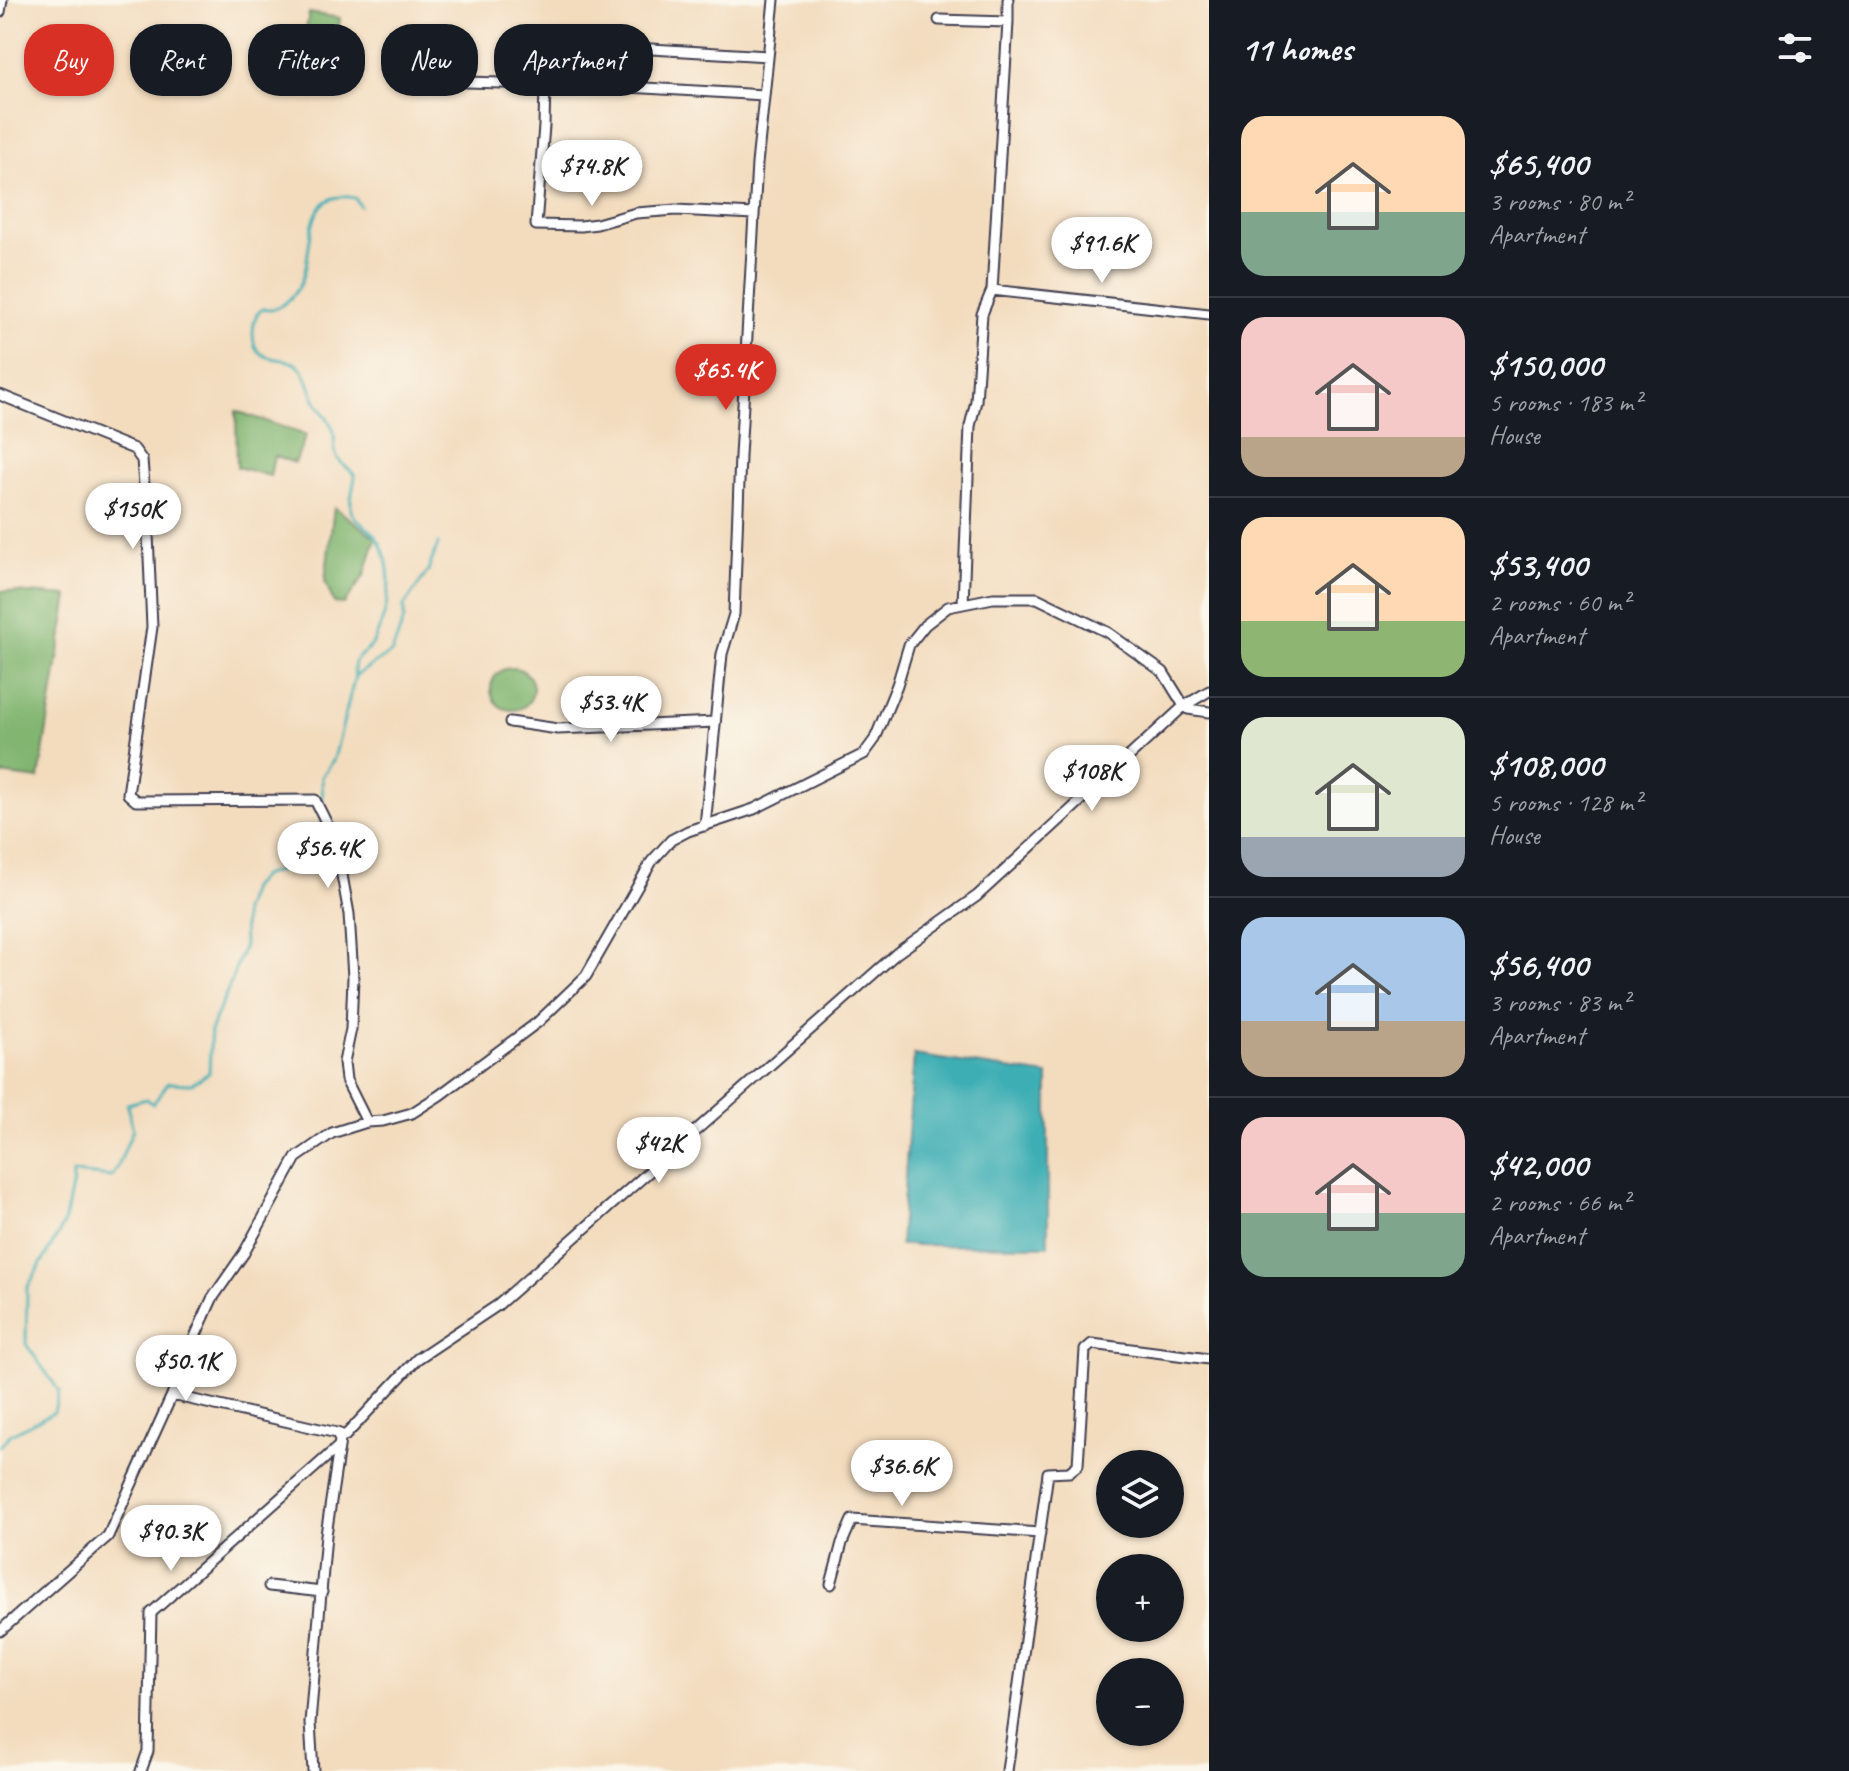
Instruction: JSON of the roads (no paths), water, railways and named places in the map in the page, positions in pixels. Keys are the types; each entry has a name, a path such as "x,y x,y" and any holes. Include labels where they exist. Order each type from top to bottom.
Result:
{"street":[{"path":"0,12 2,0"},
{"path":"705,826 722,654 734,614 757,164 774,0"},
{"path":"963,604 970,426 976,401 982,314 992,290 1008,0"},
{"path":"939,20 1008,22"},
{"path":"653,49 768,56"},
{"path":"653,88 764,95"},
{"path":"545,96 536,225 581,226 636,213 676,210 754,214"},
{"path":"992,290 1209,314"},
{"path":"0,395 134,449 142,460 152,627 128,794 136,801 315,800 336,842 349,914 353,977 351,1029 344,1062 346,1080 367,1122"},
{"path":"0,1631 108,1536 212,1299 244,1253 296,1158 332,1133 412,1113 538,1022 586,976 652,861 671,840 688,831 754,809 864,754 875,739 909,645 925,625 948,607 993,598 1037,598 1107,632 1163,672 1184,706 1209,712"},
{"path":"172,1395 345,1436 417,1359 498,1305 897,953 977,896 1184,706 1209,691"},
{"path":"510,722 558,729 715,722"},
{"path":"1007,1771 1048,1473 1069,1472 1078,1465 1085,1350 1092,1344 1209,1359"},
{"path":"313,1771 310,1723 326,1535 340,1440 337,1433"},
{"path":"141,1771 148,1751 151,1613 339,1446"},
{"path":"831,1584 852,1520 1040,1533"},
{"path":"269,1586 322,1592"}],"water":[{"path":"914,1055 1048,1075 1048,1246 900,1245"}],"waterway":[{"path":"355,676 355,663 374,641 385,612 389,585 386,559 375,536 352,513 355,476 336,456 333,429 304,374 292,362 259,352 253,333 255,318 260,311 284,304 299,287 312,226 325,203 337,197 355,198 360,206"},
{"path":"323,808 322,777 334,759 355,676 392,652 404,619 404,606 428,571 438,544"},
{"path":"0,1446 11,1434 54,1412 59,1391 26,1344 27,1288 64,1224 73,1173 112,1177 133,1129 127,1104 147,1099 153,1104 168,1083 191,1084 209,1073 211,1029 244,945 243,911 251,888 262,876 298,864 312,851 322,819"}]}
